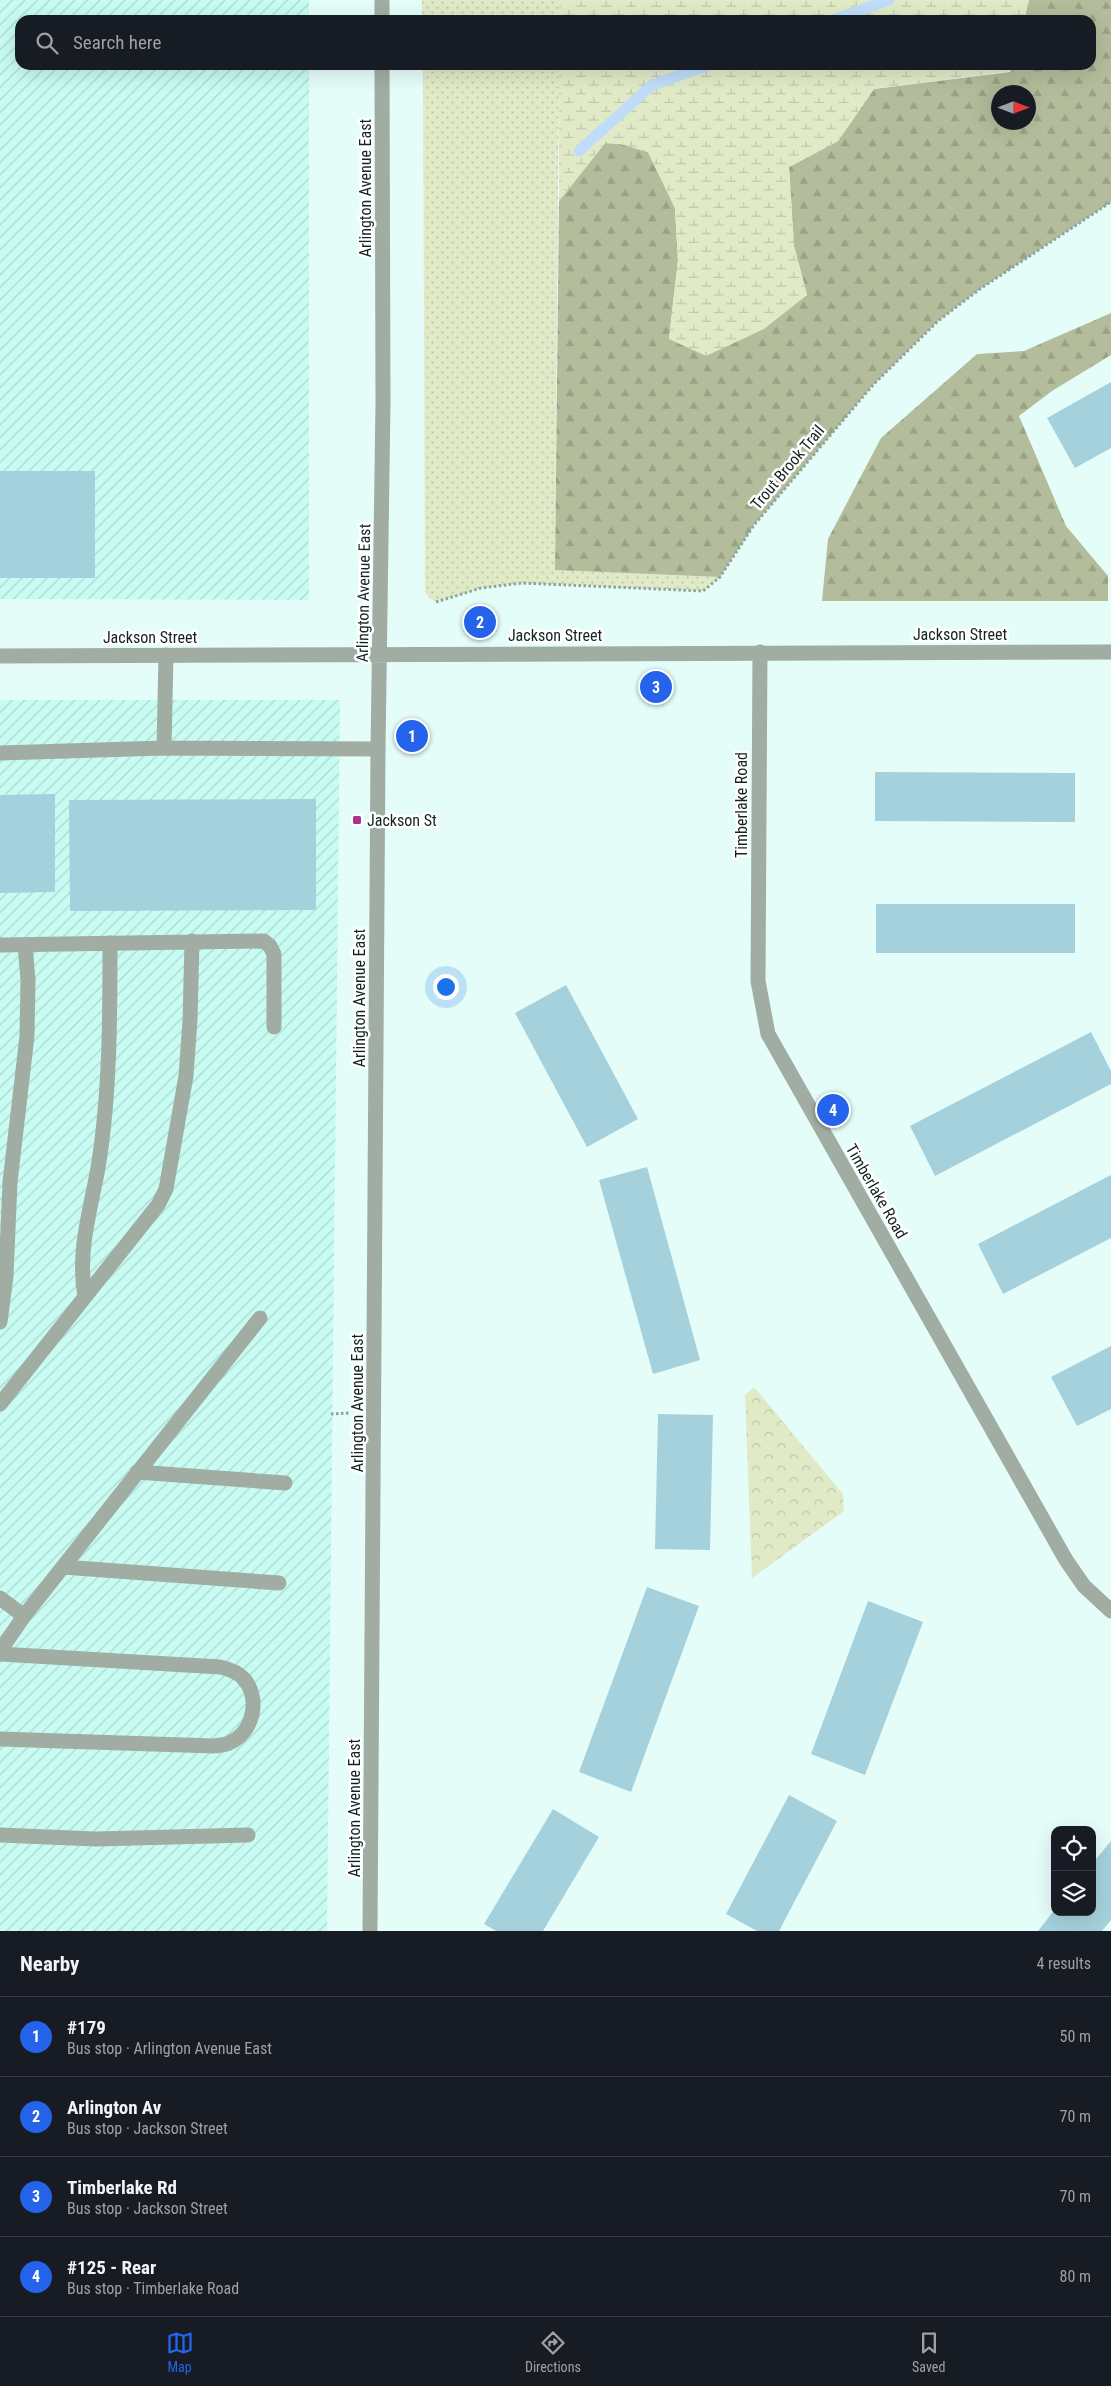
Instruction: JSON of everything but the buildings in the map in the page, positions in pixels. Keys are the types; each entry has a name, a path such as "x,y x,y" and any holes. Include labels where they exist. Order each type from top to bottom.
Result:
{"street":[{"path":"382,0 382,15"},
{"name":"Arlington Avenue East","path":"370,1931 378,749 383,402 382,70"},
{"name":"Timberlake Road","path":"760,652 758,981 768,1034 1066,1560 1084,1586 1111,1611"},
{"name":"Jackson Street","path":"0,656 380,653 1111,652"},
{"path":"164,748 166,654"},
{"path":"0,753 164,748 378,749"},
{"path":"0,1402 158,1205 166,1189 186,1076 190,1020 192,941"},
{"path":"0,945 264,941 270,946 274,954 274,1027"},
{"path":"85,1296 82,1277 82,1257 98,1168 107,1083 110,943"},
{"path":"0,1322 6,1276 10,1182 27,1036 28,980 25,945"},
{"path":"0,1651 24,1616 260,1318"},
{"path":"137,1472 285,1483"},
{"path":"63,1567 279,1583"},
{"path":"0,1598 24,1616"},
{"path":"0,1654 220,1667 232,1670 244,1679 251,1693 252,1703 252,1718 248,1728 230,1743 214,1746 0,1739"},
{"path":"0,1835 96,1839 248,1835"}],"path":[{"name":"Trout Brook Trail","path":"436,602 481,588 522,583 703,591 720,577 754,525 873,385 931,327 980,289 1111,202"}],"shaded area":[{"path":"0,0 309,0 309,15 15,15 15,70 309,70 309,600 0,599"},
{"path":"0,700 340,700 327,1931 0,1931"}],"green space":[{"path":"422,0 560,0 560,15 422,15"},
{"path":"560,0 1029,0 1025,15 560,15"},
{"path":"1029,0 1111,0 1111,202 980,289 938,321 873,385 754,525 720,577 555,570 559,201 605,143 621,144 648,152 675,208 678,260 669,339 807,295 794,246 789,167 838,141 874,89 1010,72 1011,70 1096,70 1096,15 1025,15"},
{"path":"423,70 559,70 555,570 720,577 703,591 522,583 481,588 436,602 429,598 425,592"},
{"path":"559,70 1011,70 874,89 838,141 789,167 794,246 807,295 764,329 706,356 669,339 678,260 675,208 648,152 621,144 605,143 559,201"},
{"path":"1111,313 1111,355 1052,391 1019,416 1066,526 1108,576 1108,601 822,601 828,539 881,438 977,354 1024,351"},
{"path":"754,1387 843,1494 844,1511 752,1578 745,1395"}],"waterway":[{"path":"847,15 889,0"},
{"path":"579,151 652,85 695,70"}],"place":[{"name":"Arlington Av","path":"480,622"},
{"name":"Timberlake Rd","path":"656,687"},
{"name":"#179","path":"412,736"},
{"name":"Jackson St","path":"357,820"},
{"name":"#125 - Rear","path":"833,1110"}]}
